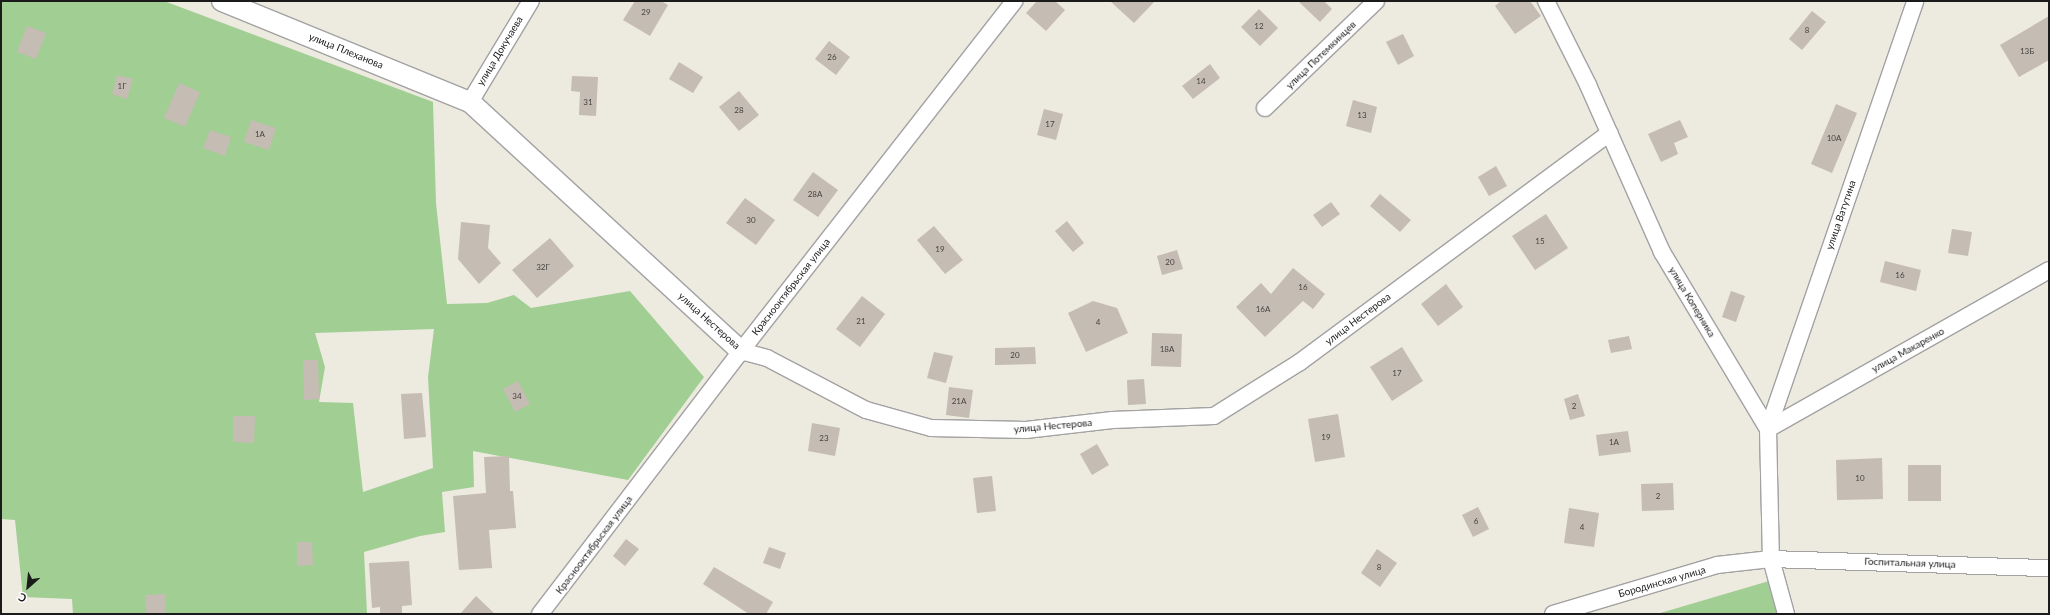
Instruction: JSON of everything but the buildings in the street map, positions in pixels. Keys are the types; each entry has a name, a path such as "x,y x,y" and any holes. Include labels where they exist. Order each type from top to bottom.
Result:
{"street":[{"name":"улица Плеханова","path":"222,1 470,102"},
{"name":"улица Докучаева","path":"470,102 531,1"},
{"name":"Краснооктябрьская улица","path":"540,614 741,351 1014,1"},
{"name":"улица Потемкинцев","path":"1265,108 1376,1"},
{"name":"улица Коперника","path":"1546,1 1588,85 1662,252 1768,429 1772,559 1786,614"},
{"name":"улица Ватутина","path":"1768,429 1915,1"},
{"name":"улица Нестерова","path":"470,102 741,351 767,358 866,410 931,428 1026,430 1112,420 1214,416 1300,362 1609,133"},
{"name":"улица Макаренко","path":"1768,429 2049,270"},
{"name":"Госпитальная улица","path":"1772,559 2049,568"},
{"name":"Бородинская улица","path":"1553,614 1717,566 1772,559"}],"green space":[{"path":"1,1 164,1 433,102 436,203 447,304 487,303 514,295 531,308 630,291 704,377 628,480 473,451 474,487 442,492 445,532 420,536 364,552 367,614 73,614 72,599 23,597 15,520 1,519","holes":["434,329 428,377 433,468 363,492 353,403 319,402 325,367 315,333"]},
{"path":"1769,581 1777,614 1657,614"}]}
